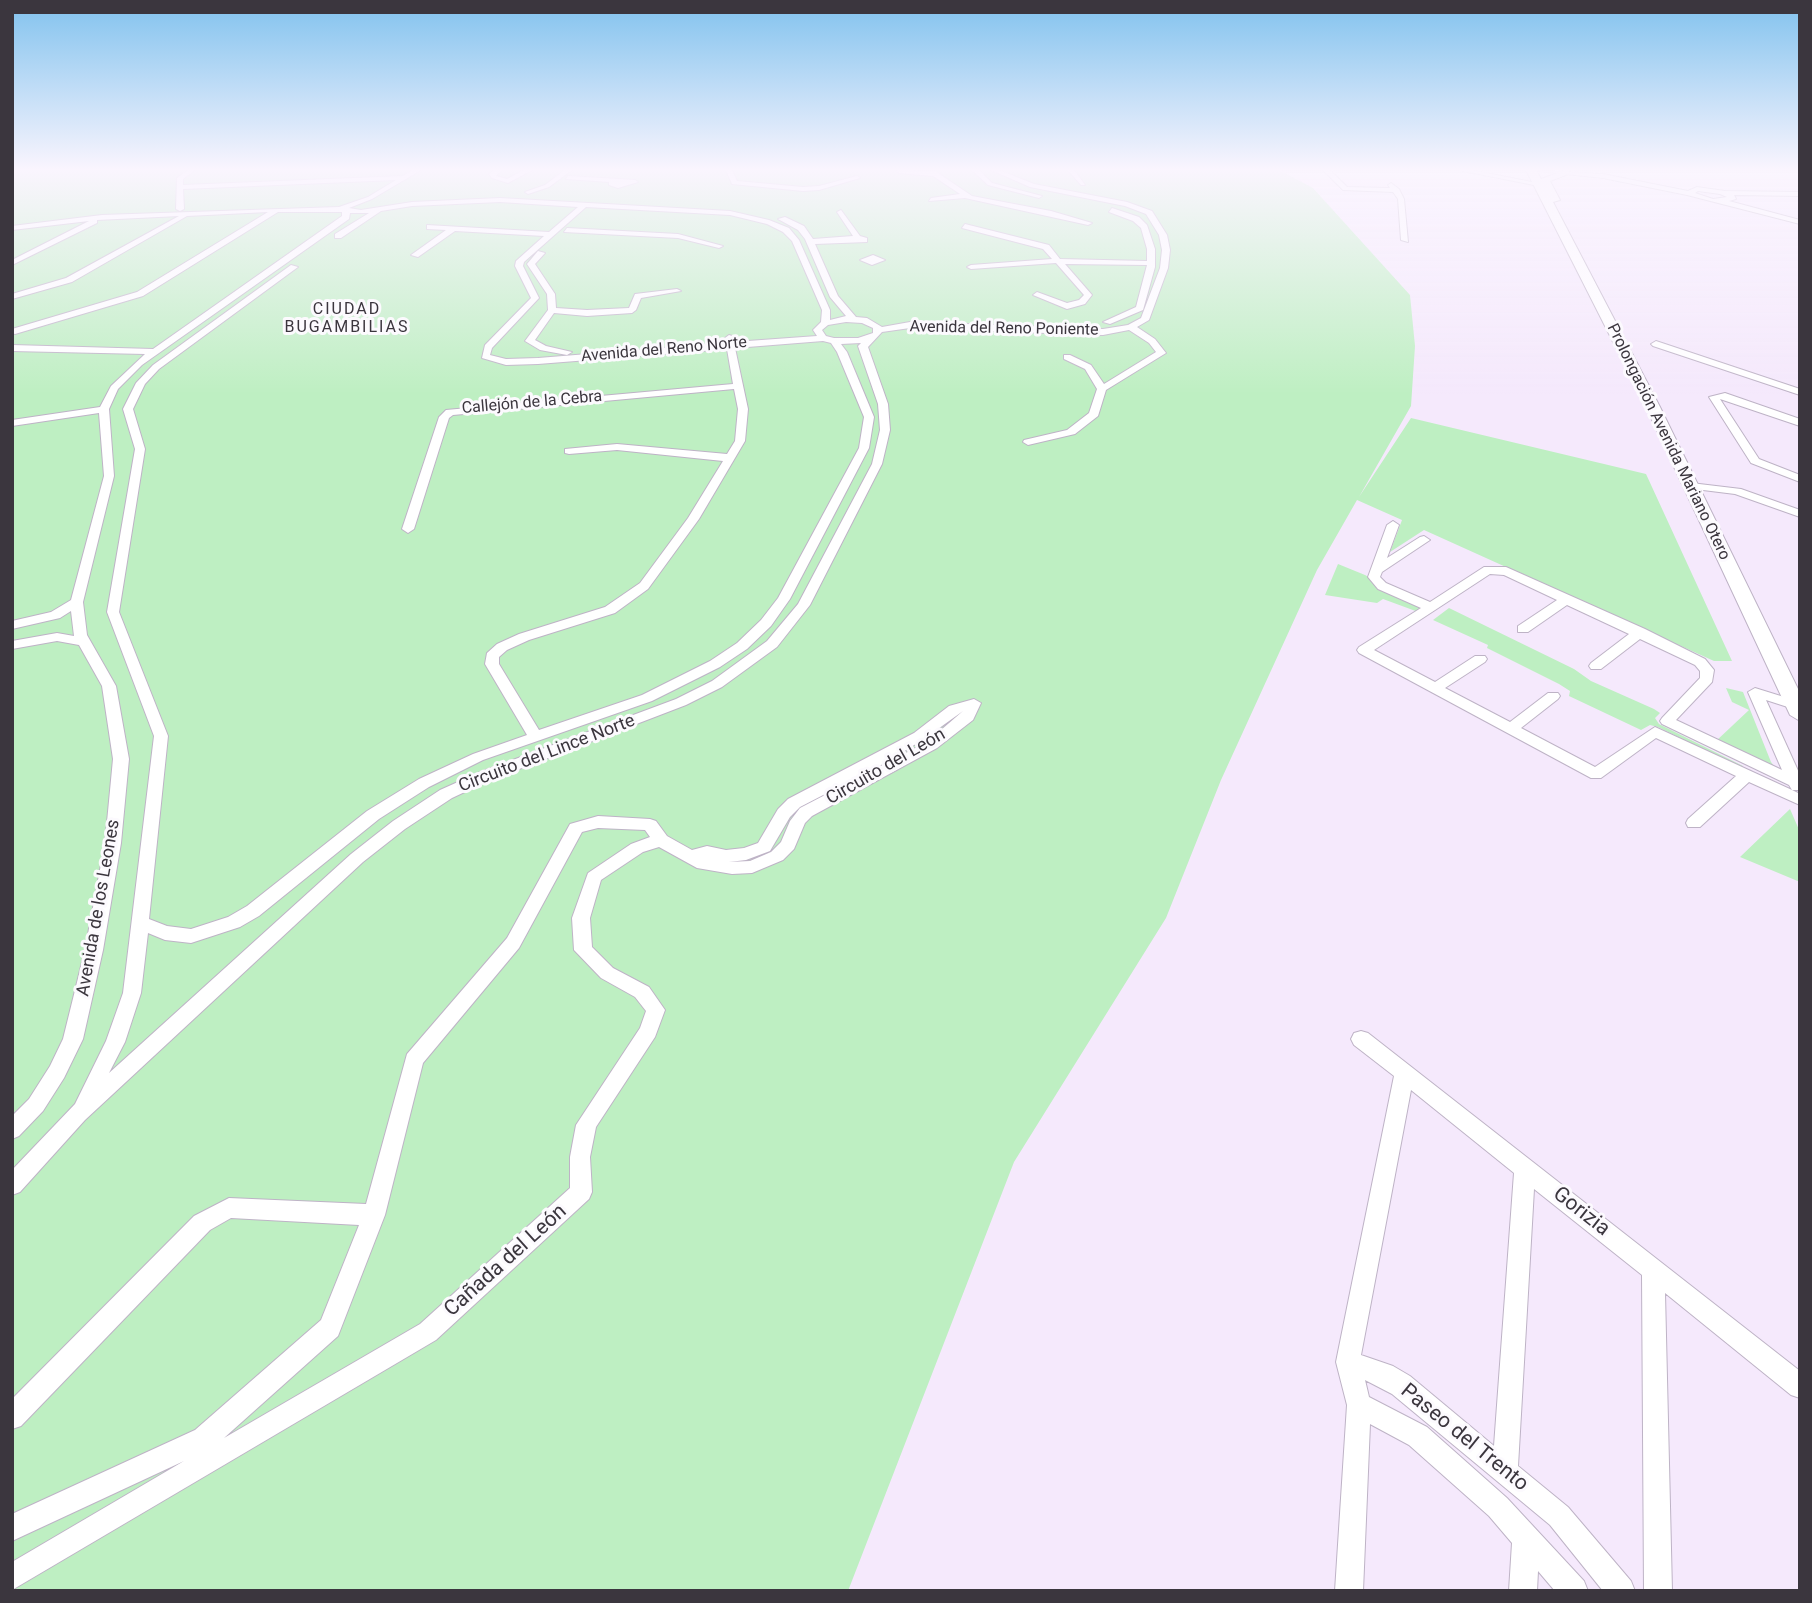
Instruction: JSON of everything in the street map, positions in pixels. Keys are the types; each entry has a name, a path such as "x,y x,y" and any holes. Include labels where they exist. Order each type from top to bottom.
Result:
{"street":[{"path":"12,263 48,245"},
{"path":"12,297 69,280 133,245"},
{"path":"25,347 13,330 140,294 220,245"},
{"path":"12,424 104,409 114,388 155,352 307,245"},
{"name":"Avenida de los Leones","path":"12,1130 36,1105 57,1072 73,1039 94,950 113,843 121,759 109,686 82,642 78,602 123,469 140,449 128,409 148,375 178,350 332,245"},
{"path":"415,255 430,245"},
{"name":"Avenida del Reno Norte","path":"538,245 519,263 535,298 484,353 485,356 506,362 730,341 787,333 853,319 864,320"},
{"path":"550,245 531,262 551,294 552,310 587,313 632,310 638,296 677,291"},
{"path":"714,245 719,246"},
{"name":"Circuito del Lince Norte","path":"141,922 165,933 191,936 233,922 253,911 373,815 399,798 478,757 647,698 715,664 742,646 766,623 784,599 857,460 868,429 869,417 842,352 817,330 822,325 826,310 797,245"},
{"path":"812,245 834,297 853,319"},
{"path":"858,245 872,260 891,270"},
{"path":"1037,295 1067,306 1088,297 1046,247 1038,245"},
{"name":"Avenida del Reno Poniente","path":"864,320 1098,324 1122,318 1140,308 1151,265 1149,245"},
{"path":"1028,442 1061,435 1084,424 1094,414 1101,392 1160,354 1160,350 1153,345 1142,343 1125,328 1145,320 1164,268 1166,245"},
{"name":"Prolongación Avenida Mariano Otero","path":"1568,245 1691,486 1798,709"},
{"path":"971,267 1057,261 1151,265"},
{"name":"Avenida del Reno Norte","path":"552,310 530,341 543,348 594,353"},
{"path":"864,320 875,324 876,334"},
{"name":"Avenida del Reno Poniente","path":"828,340 850,342 910,326 1090,332 1125,328"},
{"name":"Circuito del Lince Norte","path":"78,1114 357,858 421,810 483,777 681,702 717,684 772,644 804,605 877,464 886,417 863,346 876,334"},
{"name":"Avenida del Reno Norte","path":"730,341 828,340"},
{"path":"536,737 492,664 492,656 513,641 600,614 633,595 692,519 742,434 743,409 730,341"},
{"path":"1656,344 1800,392"},
{"path":"12,354 25,347"},
{"path":"12,348 155,352"},
{"path":"1067,357 1088,367 1101,392"},
{"path":"1095,376 1121,377"},
{"name":"Callejón de la Cebra","path":"408,529 444,417 450,412 739,386"},
{"path":"1800,423 1716,395 1714,397 1752,458 1800,479"},
{"name":"Avenida de los Leones","path":"78,1114 115,1042 132,993 161,736 114,612 123,469 104,409"},
{"path":"569,451 617,447 730,458"},
{"path":"1691,486 1737,491 1798,511"},
{"path":"1393,525 1374,577 1382,586 1430,607"},
{"path":"1375,570 1424,540"},
{"path":"1798,787 1667,721 1707,679 1707,670 1700,662 1640,632 1495,568 1364,650 1596,774 1655,732 1800,800"},
{"path":"1523,629 1567,599"},
{"path":"12,625 55,615 78,602"},
{"path":"1596,666 1640,632"},
{"path":"12,645 57,637 82,642"},
{"path":"1434,689 1480,659"},
{"path":"1798,709 1755,692 1798,787"},
{"path":"1510,729 1553,696"},
{"name":"Circuito del León","path":"661,840 703,864 732,868 752,867 777,856 788,845 798,821 806,812 932,745 968,717 974,703 954,709 919,736 794,803 764,847 746,854 726,856 707,852 693,856"},
{"path":"1694,823 1746,776"},
{"path":"12,1528 204,1439 330,1328 374,1215 414,1059 513,943 576,828 598,821 631,822 650,825 661,840"},
{"name":"Cañada del León","path":"12,1577 428,1332 582,1192 580,1157 586,1125 648,1031 656,1010 642,992 607,973 583,950 581,918 594,877 637,848 661,840"},
{"name":"Gorizia","path":"1361,1039 1800,1386"},
{"path":"1349,1591 1359,1405 1348,1362 1404,1073"},
{"path":"12,1185 78,1114"},
{"path":"1505,1471 1525,1168"},
{"path":"12,1417 202,1223 229,1208 374,1215"},
{"path":"1653,1269 1658,1591"},
{"name":"Paseo del Trento","path":"1348,1362 1384,1375 1401,1385 1559,1516 1621,1591"},
{"name":"Paseo del Trento","path":"1359,1405 1418,1436 1526,1536 1574,1591"},
{"path":"1523,1591 1526,1536"}],"green space":[{"path":"12,245 1364,245 1410,295 1415,346 1411,406 1359,497 1411,418 1646,474 1732,661 1714,661 1424,530 1390,552 1402,520 1357,500 1317,570 1221,780 1166,918 1014,1162 848,1591 12,1591"},
{"path":"1338,564 1365,575 1426,609 1421,613 1383,599 1377,603 1325,595"},
{"path":"1449,608 1574,669 1591,681 1654,709 1660,713 1655,718 1659,724 1743,766 1741,768 1658,727 1650,725 1641,730 1569,696 1570,691 1559,684 1487,648 1488,645 1433,620"},
{"path":"1726,688 1743,692 1771,762 1777,770 1715,742 1749,710 1732,702"},
{"path":"1790,809 1800,832 1800,882 1740,857"}],"district":[{"name":"CIUDAD BUGAMBILIAS","path":"347,319"}]}
